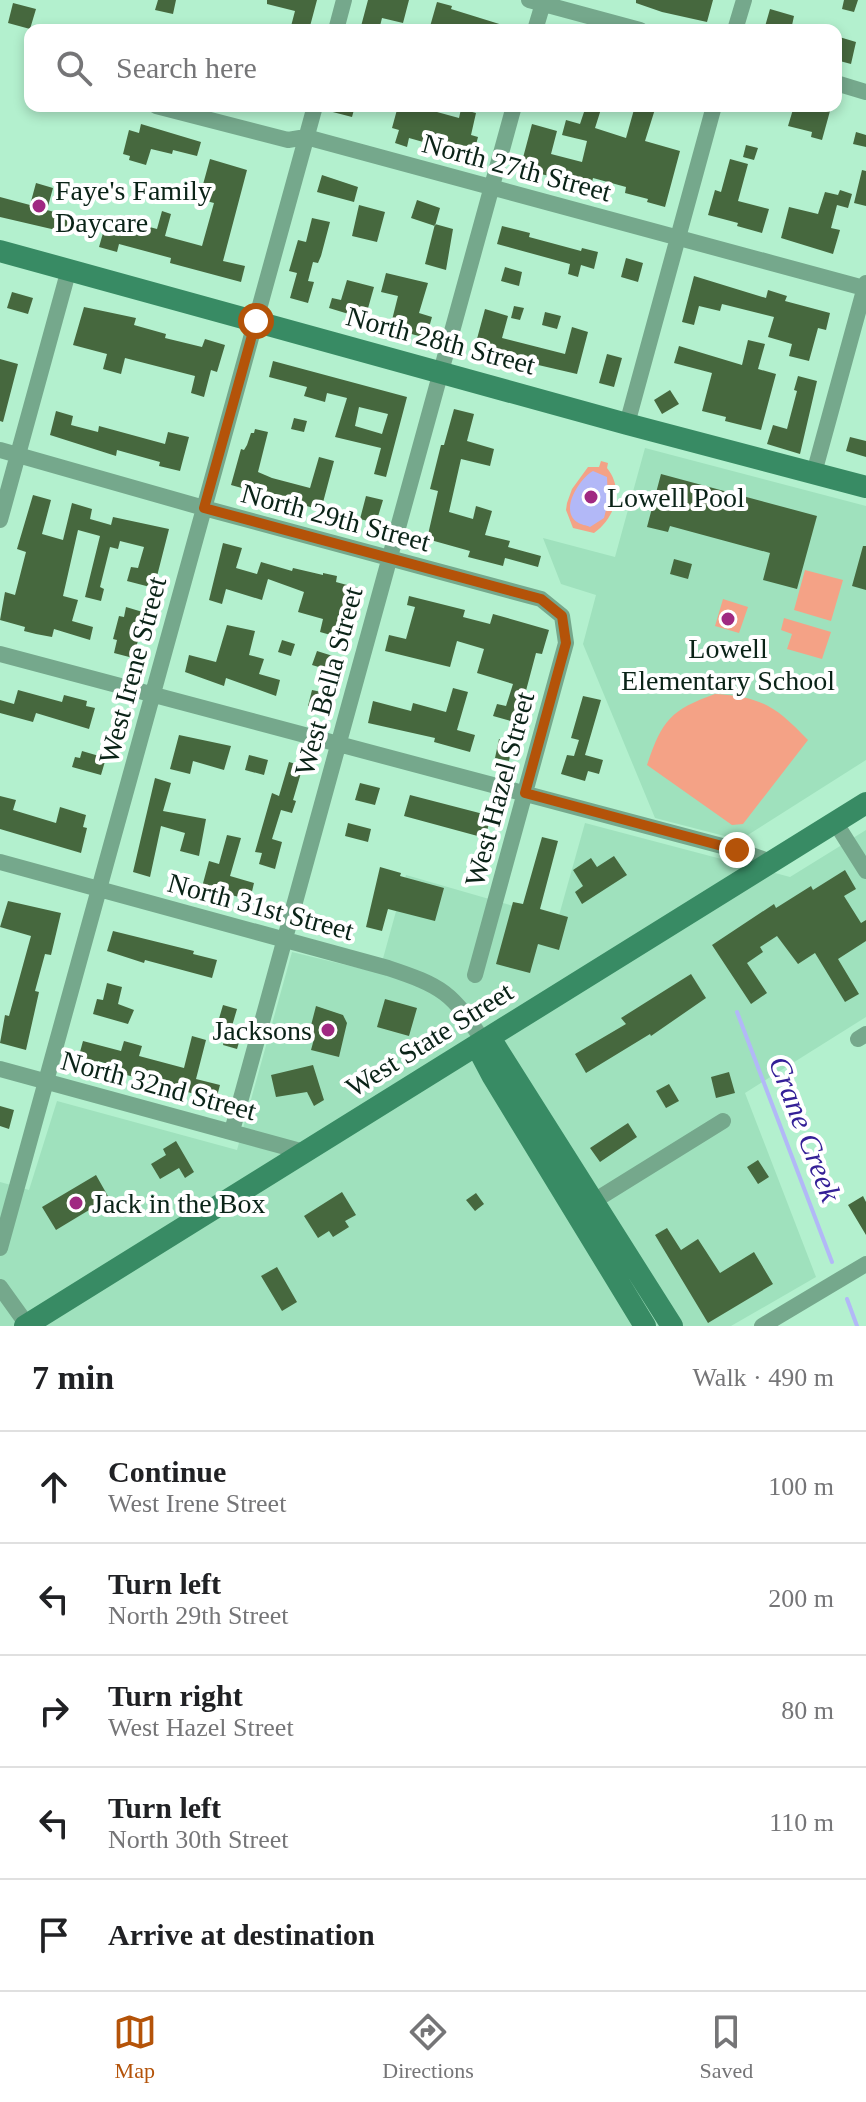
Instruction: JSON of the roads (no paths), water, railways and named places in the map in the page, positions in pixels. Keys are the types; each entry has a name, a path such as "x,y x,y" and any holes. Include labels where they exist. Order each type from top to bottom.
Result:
{"street":[{"path":"338,24 344,0"},
{"path":"737,24 744,0"},
{"path":"536,24 539,1 619,24"},
{"path":"842,85 866,92"},
{"name":"North 27th Street","path":"179,112 288,140 306,137 865,286"},
{"name":"West Irene Street","path":"0,1248 313,112"},
{"name":"West Bella Street","path":"232,1131 512,112"},
{"path":"627,424 712,112"},
{"name":"North 28th Street","path":"0,251 866,487"},
{"path":"0,520 69,269"},
{"path":"814,473 865,286"},
{"name":"North 29th Street","path":"0,450 541,599 562,616"},
{"name":"West Hazel Street","path":"475,975 566,643 562,616"},
{"path":"0,654 737,850 771,862"},
{"name":"West State Street","path":"27,1325 866,803"},
{"path":"835,822 866,871"},
{"name":"North 31st Street","path":"0,862 429,981 461,1006 483,1041"},
{"path":"645,1326 492,1075 482,1056 483,1041 495,1046 672,1326"},
{"name":"North 32nd Street","path":"0,1069 304,1152"},
{"path":"594,1201 723,1121"},
{"path":"762,1326 866,1264"},
{"path":"0,1287 27,1325"}],"water":[{"name":"Lowell Pool","path":"593,471 607,477 608,502 604,518 590,527 577,522 570,510 577,487"}],"waterway":[{"name":"Crane Creek","path":"737,1012 832,1262"},
{"name":"Crane Creek","path":"847,1299 857,1326"}],"place":[{"name":"Faye's Family Daycare","path":"39,206"},
{"name":"Lowell Pool","path":"591,497"},
{"name":"Lowell Elementary School","path":"728,619"},
{"name":"Jacksons","path":"328,1030"},
{"name":"Jack in the Box","path":"76,1203"}]}
